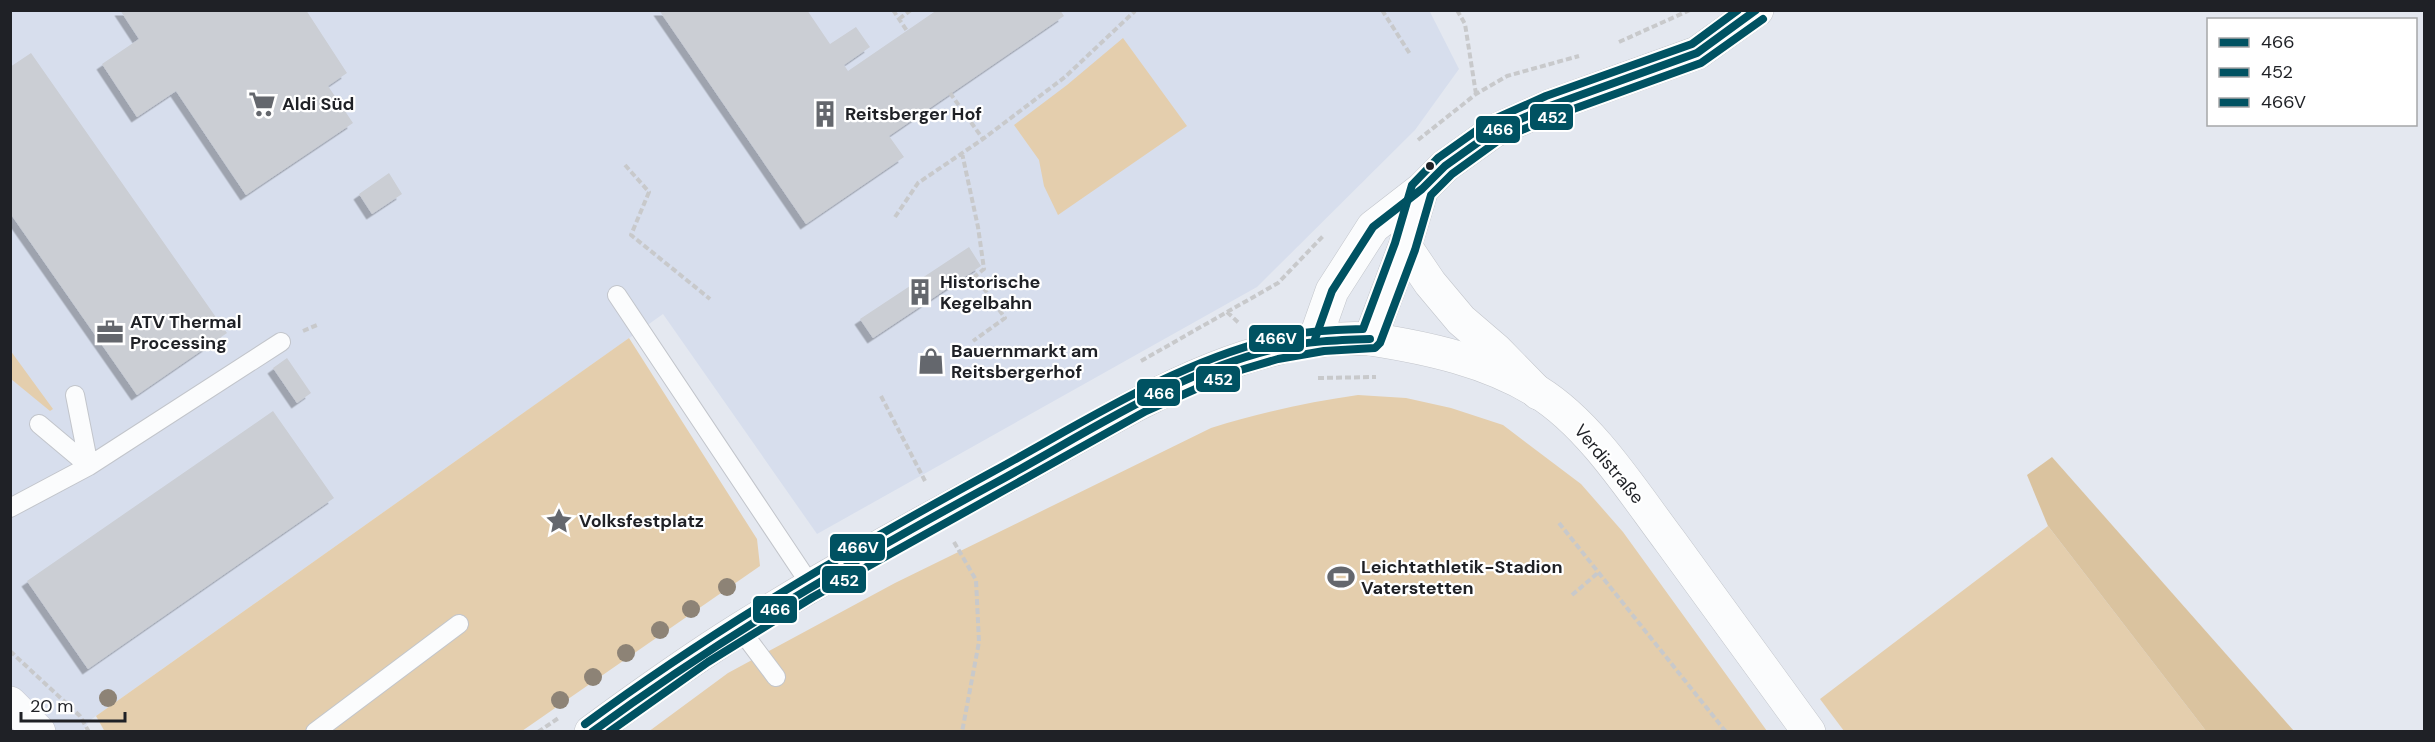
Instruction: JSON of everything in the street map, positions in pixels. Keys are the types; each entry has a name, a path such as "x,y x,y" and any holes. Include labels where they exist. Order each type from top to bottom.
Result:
{"street":[{"path":"1315,339 1332,291 1372,227 1422,189 1445,166 1494,131 1550,106 1696,53 1757,10"},
{"path":"1370,339 1405,246 1422,189"},
{"path":"1405,246 1430,283 1461,320 1496,350 1539,393"},
{"name":"Verdistraße","path":"579,722 938,514 1161,393 1201,374 1266,350 1315,339 1370,339 1412,346 1476,364 1539,393 1571,419 1610,460 1809,732"}],"lane":[{"path":"617,295 812,587"},
{"path":"10,508 89,466 281,342"},
{"path":"75,395 89,466"},
{"path":"39,424 89,466"},
{"path":"315,732 459,624"},
{"path":"740,629 776,677"}],"path":[{"path":"893,10 907,31"},
{"path":"899,19 911,10"},
{"path":"1382,10 1410,54"},
{"path":"1457,10 1465,24 1476,94"},
{"path":"1609,46 1690,10"},
{"path":"895,217 918,183 983,139 1065,77 1135,11"},
{"path":"1413,146 1476,94 1507,76 1587,54"},
{"path":"950,93 983,139"},
{"path":"962,153 978,227 984,269 975,276 1005,318 973,341"},
{"path":"626,165 649,192 631,235 710,299"},
{"path":"1134,365 1278,283 1328,231"},
{"path":"1313,378 1383,377"},
{"path":"881,396 926,483 936,477"},
{"path":"938,514 976,580 979,642 962,732"},
{"path":"1559,523 1726,732"},
{"path":"1572,595 1599,572"},
{"path":"10,651 80,716 89,732"},
{"path":"538,732 579,722"}],"shaded area":[{"path":"1429,10 1459,69 1415,130 1257,287 817,534 663,314 89,721 83,731 11,732 10,11"},
{"path":"1123,38 1187,126 1058,215 1044,186 1039,160 1014,125"},
{"name":"Volksfestplatz","path":"629,338 757,539 760,566 522,731 105,732 96,716"},
{"path":"10,350 53,409 50,411 11,379"},
{"name":"Leichtathletik-Stadion Vaterstetten","path":"1358,395 1406,398 1451,408 1503,425 1581,484 1623,532 1767,731 648,732 728,673 895,583 1211,428 1284,408"},
{"path":"2052,457 2294,731 2206,731 2048,526 2027,475"},
{"path":"2048,526 2206,731 1844,731 1820,699"}],"building":[{"name":"Aldi Süd","path":"120,10 306,10 347,73 328,86 353,123 246,195 176,91 137,117 102,64 139,39"},
{"name":"Reitsberger Hof","path":"659,10 807,10 830,44 856,27 870,47 844,65 848,71 937,10 1060,10 1064,16 889,136 904,157 806,224"},
{"path":"31,53 227,333 137,395 10,213 10,67"},
{"path":"389,173 402,194 372,214 359,194"},
{"name":"Historische Kegelbahn","path":"969,247 981,266 873,338 860,319"},
{"path":"287,358 311,393 297,403 273,368"},
{"path":"273,411 334,498 88,669 27,581"}],"transit line":[{"name":"466V","path":"585,724 684,655 785,590 1130,396 1200,363 1273,339 1329,330 1363,329 1395,243 1412,185 1438,158 1490,121 1546,96 1692,44 1738,10"},
{"name":"466","path":"1315,339 1332,291 1373,227 1422,189 1445,166 1494,131 1550,106 1697,53 1756,10"},
{"name":"452","path":"609,732 708,662 813,597 1146,411 1234,372 1278,359 1324,351 1375,348 1380,343 1415,250 1431,195 1452,174 1499,140 1554,116 1701,63 1763,19"},
{"name":"466","path":"592,732 690,664 790,600 1132,406 1202,373 1275,349 1334,340 1370,339"}],"place":[{"name":"Aldi Süd","path":"262,104"},
{"name":"Reitsberger Hof","path":"825,114"},
{"name":"Historische Kegelbahn","path":"920,292"},
{"name":"ATV Thermal Processing","path":"110,332"},
{"name":"Bauernmarkt am Reitsbergerhof","path":"931,361"},
{"name":"Volksfestplatz","path":"559,521"},
{"name":"Leichtathletik-Stadion Vaterstetten","path":"1341,577"}]}
